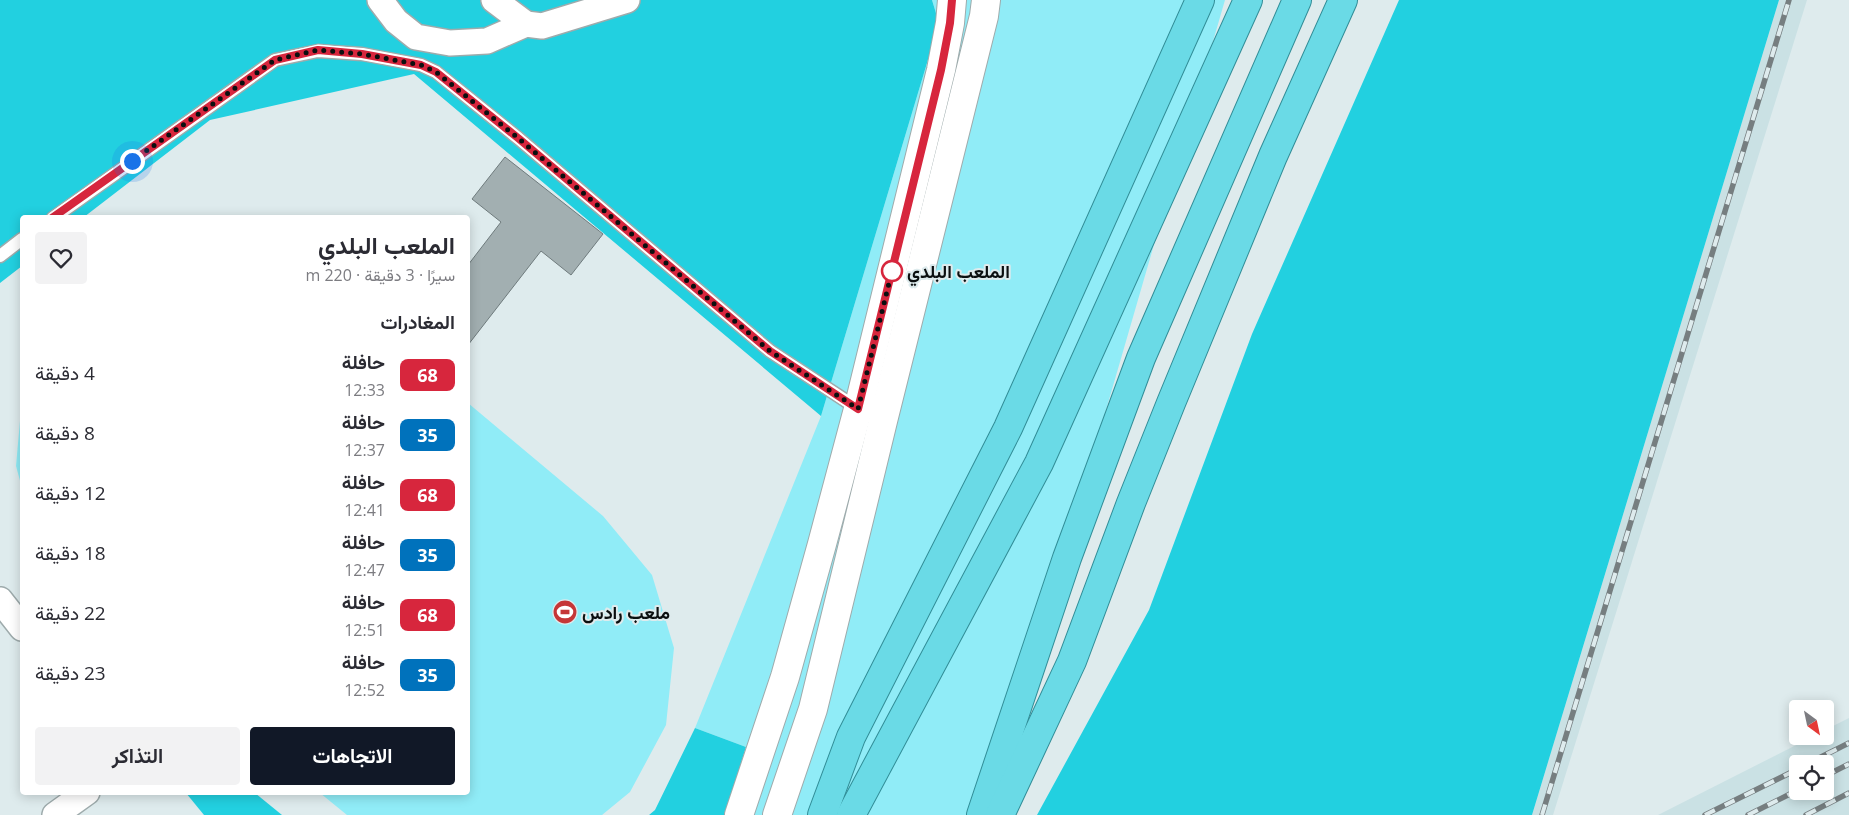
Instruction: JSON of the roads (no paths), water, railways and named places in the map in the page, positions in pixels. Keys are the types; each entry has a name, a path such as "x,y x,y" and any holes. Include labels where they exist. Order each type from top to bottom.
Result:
{"highway":[{"path":"822,815 851,737 1008,428 1200,0"},
{"path":"851,815 1039,463 1248,0"},
{"path":"981,815 1067,558 1141,358 1298,0"},
{"path":"1000,815 1072,661 1131,503 1171,403 1274,156 1343,0"}],"street":[{"path":"380,0 396,21 416,37 450,43 487,41 526,24"},
{"path":"494,0 526,24 542,26 627,0"},
{"path":"739,815 785,676 858,409 941,70 950,23 952,0"},
{"path":"777,815 813,709 984,16 986,0"},
{"path":"0,600 20,625"},
{"path":"55,815 83,795"}],"lane":[{"path":"56,215 275,60 318,50 362,54 421,65 436,72 518,138 770,351 858,409 883,421"},
{"path":"0,256 20,241"}],"railway":[{"path":"1542,815 1789,0"},
{"path":"1825,755 1849,743"},
{"path":"1834,772 1849,764"},
{"path":"1705,815 1789,773"},
{"path":"1806,815 1849,793"},
{"path":"1748,815 1789,794"}],"place":[{"name":"الملعب البلدي","path":"892,271"},
{"name":"ملعب رادس","path":"565,612"}]}
